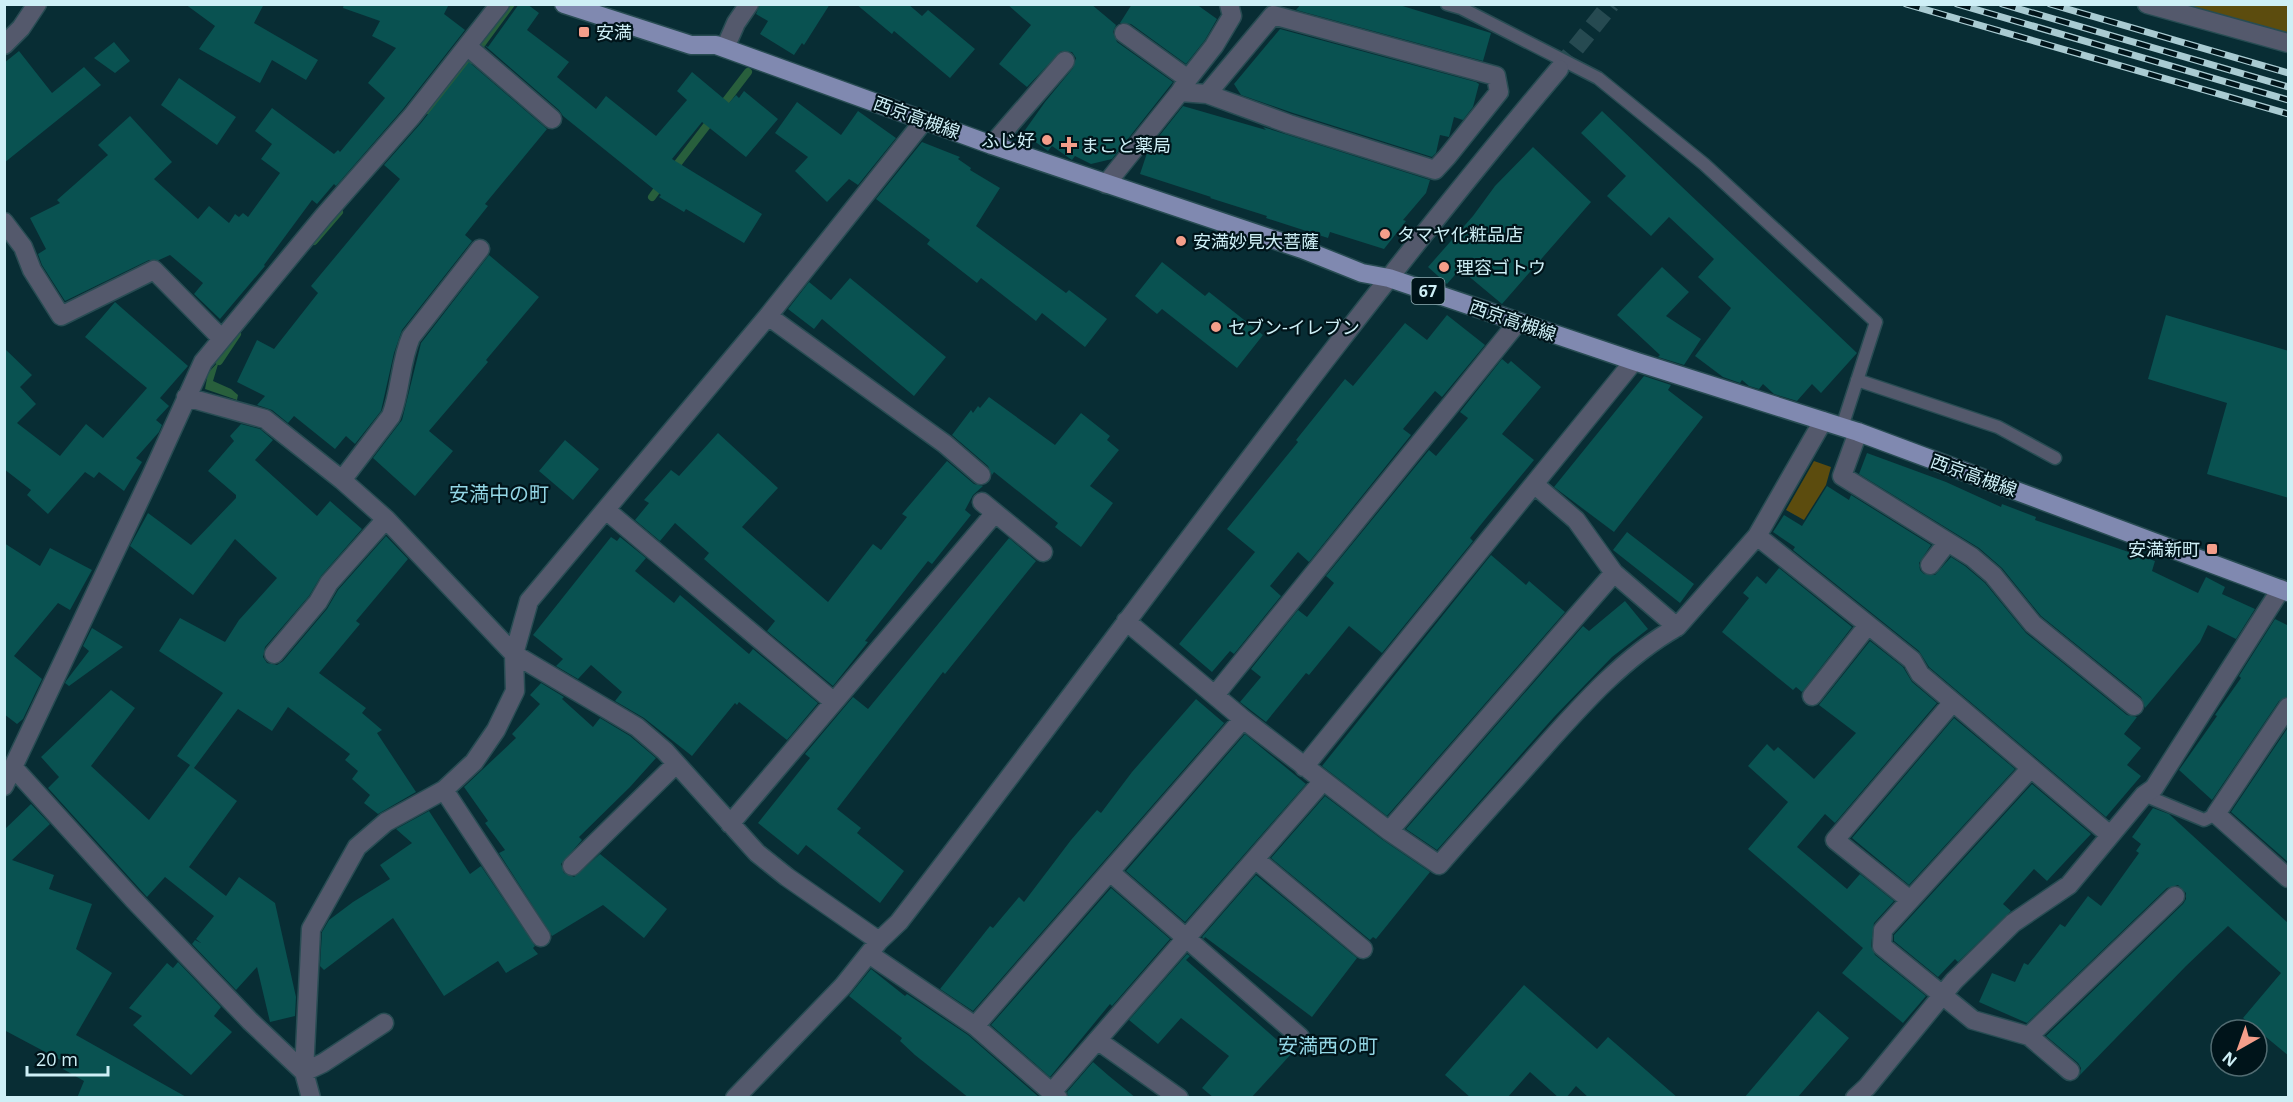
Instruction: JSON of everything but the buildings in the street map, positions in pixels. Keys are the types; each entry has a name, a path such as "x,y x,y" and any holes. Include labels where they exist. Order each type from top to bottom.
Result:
{"main road":[{"name":"西京高槻線","path":"564,4 595,9 691,45 716,45 992,145 1221,221 1362,273 1389,278 1634,361 1850,429 2285,591"}],"street":[{"path":"8,36 37,4"},
{"path":"4,786 9,768 148,484 203,362 323,217 412,116 500,4"},
{"path":"725,48 736,23 749,4"},
{"path":"1106,184 1214,46 1232,16 1229,4"},
{"path":"2147,4 2289,43"},
{"path":"1124,33 1184,85 1207,94 1289,124 1435,170 1499,92 1496,76 1273,15 1207,94"},
{"path":"467,46 552,119"},
{"path":"992,145 1065,61"},
{"path":"735,1098 843,986 874,947 899,922 1389,278 1483,158 1559,69"},
{"path":"311,1098 304,1072 311,929 357,847 386,822 444,790 474,762 496,730 515,691 514,654 529,601 768,316 919,127"},
{"path":"4,222 23,248 32,270 61,316 154,270 221,338"},
{"path":"342,480 391,416 405,353 411,337 480,249"},
{"path":"768,316 945,444 981,475"},
{"path":"1215,695 1518,322"},
{"path":"1304,767 1634,361"},
{"path":"186,397 265,419 342,480 386,519 514,654 637,727 665,751 757,853 975,1026 1055,1095 1097,1040 1323,781"},
{"path":"1126,621 1304,767 1389,831 1439,865 1565,723 1625,664 1652,641 1677,627 1757,536 1823,421"},
{"path":"1850,429 1842,477 1972,557 1993,574 2033,624 2134,706"},
{"path":"1534,484 1576,520 1614,573 1677,627"},
{"path":"730,824 834,702 988,507 1043,552"},
{"path":"606,510 834,702"},
{"path":"274,654 318,602 329,583 386,519"},
{"path":"1757,536 1912,660 1920,674 2110,835"},
{"path":"1930,565 1947,543"},
{"path":"1389,831 1614,573"},
{"path":"1855,1098 1868,1087 1941,995 2013,922 2069,885 2144,795 2154,788 2285,591"},
{"path":"1812,696 1868,625"},
{"path":"1910,900 1835,840 1953,702"},
{"path":"2289,707 2216,814 2289,878"},
{"path":"975,1026 1243,719"},
{"path":"572,866 676,764"},
{"path":"9,768 250,1021 304,1072"},
{"path":"2031,768 1883,930 1882,946 1973,1020 2029,1036 2070,1071"},
{"path":"444,790 541,937"},
{"path":"1255,859 1363,949"},
{"path":"1110,872 1300,1036"},
{"path":"2029,1036 2175,896"},
{"path":"304,1072 323,1063 384,1023"},
{"path":"1097,1040 1179,1098"}],"lane":[{"path":"1447,4 1461,8 1510,32 1598,78 1704,164 1876,322 1857,380 1850,429"},
{"path":"1857,380 1998,427 2055,458"},
{"path":"2144,795 2204,820 2216,814"}],"shaded area":[{"path":"2178,5 2288,5 2288,36"},
{"path":"219,361 213,381 231,389 238,395 237,400 205,389 208,373"},
{"path":"1814,461 1831,467 1826,485 1804,520 1786,510"}],"waterway":[{"path":"428,110 469,61 511,4"},
{"path":"672,171 748,72"},
{"path":"652,197 662,183"},
{"path":"314,241 339,212"},
{"path":"219,361 237,334"}],"tunnel":[{"path":"1559,69 1611,4"}],"railway":[{"path":"1906,4 2288,114"},
{"path":"1957,4 2288,100"},
{"path":"2002,4 2288,87"},
{"path":"2050,4 2288,73"}],"place":[{"name":"安満","path":"584,32"},
{"name":"ふじ好","path":"1047,140"},
{"name":"まこと薬局","path":"1069,145"},
{"name":"タマヤ化粧品店","path":"1385,234"},
{"name":"安満妙見大菩薩","path":"1181,241"},
{"name":"理容ゴトウ","path":"1444,267"},
{"name":"セブン-イレブン","path":"1216,327"},
{"name":"安満新町","path":"2212,549"}],"district":[{"name":"安満中の町","path":"499,493"},
{"name":"安満西の町","path":"1328,1045"}]}
